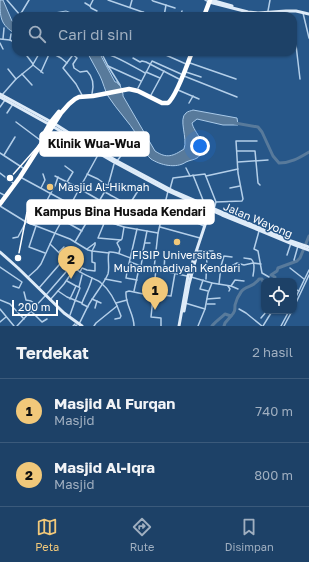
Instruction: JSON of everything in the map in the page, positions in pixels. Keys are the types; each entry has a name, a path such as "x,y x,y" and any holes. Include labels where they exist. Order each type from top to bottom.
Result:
{"highway":[{"path":"206,12 210,1"},
{"path":"122,87 134,89 163,101 168,100 182,75 190,56"},
{"path":"0,200 2,194 13,183 40,140 66,106 75,99 122,87 132,86 138,88 162,103 168,103 171,101 177,89 182,75"},
{"path":"0,205 20,177 66,103 75,97 82,95 105,92"}],"main road":[{"path":"210,1 254,12"},
{"path":"245,10 268,11 291,9 309,14"},
{"path":"274,12 296,12"},
{"path":"297,12 309,14"},
{"path":"1,95 4,100 52,124"},
{"path":"1,95 52,124"},
{"name":"Jalan Wayong","path":"52,124 99,154 211,211 306,248"},
{"name":"Jalan Wayong","path":"52,124 73,135 116,162"},
{"name":"Jalan Wayong","path":"169,190 205,205 211,211"},
{"path":"180,326 190,276 200,238 211,211"},
{"path":"180,326 190,276 211,211"},
{"name":"Jalan Wayong","path":"242,222 291,244 306,248"},
{"path":"0,254 28,277 62,313 77,325"},
{"path":"0,254 39,288 45,296 77,325"}],"street":[{"path":"7,0 17,12"},
{"path":"22,12 29,0"},
{"path":"90,6 93,0"},
{"path":"108,0 115,1 142,12"},
{"path":"130,7 132,0"},
{"path":"152,0 175,8"},
{"path":"268,11 270,0"},
{"path":"84,3 97,11"},
{"path":"165,12 166,5"},
{"path":"303,13 309,38"},
{"path":"4,28 4,39"},
{"path":"0,39 10,40 11,34"},
{"path":"0,43 2,49"},
{"path":"297,54 300,79"},
{"path":"27,56 42,72 48,56"},
{"path":"1,95 33,64 38,56"},
{"path":"57,56 67,63"},
{"path":"72,56 63,68 78,86 82,95"},
{"path":"75,56 77,58 73,64 74,68 80,72 87,71 90,74 93,86 92,94"},
{"path":"103,56 122,87"},
{"path":"112,56 160,78"},
{"path":"168,56 187,64 236,79"},
{"path":"133,58 164,71 201,77"},
{"path":"138,88 152,60 182,75 237,97"},
{"path":"108,66 141,81"},
{"path":"8,69 16,79"},
{"path":"151,96 164,71"},
{"path":"22,74 32,85"},
{"path":"177,89 199,99"},
{"path":"190,103 193,96"},
{"path":"0,107 4,100"},
{"path":"7,113 13,104"},
{"path":"16,122 40,140"},
{"path":"4,155 15,137"},
{"path":"75,242 105,192 116,162 134,140"},
{"path":"216,202 242,201 236,141 257,140"},
{"path":"237,151 255,151 258,183 260,185"},
{"path":"0,153 23,168"},
{"path":"28,277 38,268 43,260 55,233 99,154"},
{"path":"238,162 268,160"},
{"path":"65,166 73,172 67,182"},
{"path":"186,168 192,176 205,205"},
{"path":"161,326 161,318 151,316 159,226 164,202 173,178 205,174 206,176 238,168"},
{"path":"0,173 13,183"},
{"path":"41,188 45,179 43,174"},
{"path":"87,174 108,186"},
{"path":"55,176 134,220"},
{"path":"206,176 216,202"},
{"path":"20,177 104,221 124,227 158,233"},
{"path":"46,253 35,250 29,246 35,225 58,178"},
{"path":"118,225 141,186"},
{"path":"230,188 240,186"},
{"path":"105,192 129,206 151,217 161,220"},
{"path":"211,211 216,202"},
{"path":"0,205 26,222 55,233 87,249 92,251 119,253 130,258"},
{"path":"43,209 82,231"},
{"path":"188,219 189,212"},
{"path":"178,218 188,219 204,226"},
{"path":"104,221 98,238 121,240"},
{"path":"13,238 18,237 26,222"},
{"path":"159,226 200,238"},
{"path":"119,253 120,249 117,243 121,240 124,227"},
{"path":"137,229 126,278 137,280"},
{"path":"134,292 141,266 147,231"},
{"path":"260,231 254,249 258,251 262,272 269,277"},
{"path":"80,272 82,268 95,271 95,264 92,262 92,251 95,243 87,249"},
{"path":"145,243 150,243"},
{"path":"50,244 80,272 102,284 113,297 121,316 115,320"},
{"path":"287,255 291,244"},
{"path":"59,252 64,246"},
{"path":"294,260 298,246"},
{"path":"198,251 213,251"},
{"path":"77,325 105,280 109,270 109,253"},
{"path":"164,271 165,253"},
{"path":"196,256 207,257 206,279"},
{"path":"219,284 224,256 232,257"},
{"path":"39,288 65,258"},
{"path":"244,258 251,259 254,269 253,276"},
{"path":"130,262 141,266 190,276 238,289"},
{"path":"229,272 230,267 237,263 243,265 261,264"},
{"path":"17,326 72,265"},
{"path":"0,267 22,282 19,288 13,286"},
{"path":"50,300 75,268"},
{"path":"290,268 304,279"},
{"path":"115,269 127,272"},
{"path":"297,296 309,270"},
{"path":"134,326 134,321 125,293 126,291 170,296 175,273"},
{"path":"69,317 80,288 83,274"},
{"path":"297,298 309,275"},
{"path":"82,303 92,278"},
{"path":"67,280 79,287"},
{"path":"105,280 121,282"},
{"path":"203,280 200,289 209,292"},
{"path":"231,286 234,280 244,281"},
{"path":"198,326 207,304 212,283"},
{"path":"227,285 229,291"},
{"path":"70,299 76,286"},
{"path":"58,291 70,299 82,303 88,307"},
{"path":"24,292 26,300 37,305"},
{"path":"207,299 220,298"},
{"path":"0,300 10,304 24,319"},
{"path":"92,300 101,303"},
{"path":"116,303 127,300"},
{"path":"95,308 97,301"},
{"path":"185,303 205,309"},
{"path":"207,304 215,304"},
{"path":"94,326 117,306"},
{"path":"0,309 14,326"},
{"path":"239,310 246,313 262,326 270,314"},
{"path":"32,311 42,322 47,319"},
{"path":"281,326 289,314"},
{"path":"284,326 290,314"},
{"path":"261,318 263,316 267,319"},
{"path":"0,322 6,317"}],"water":[{"path":"0,0 3,0 12,21 12,32 4,24 0,11"},
{"path":"89,56 101,56 115,82 120,85 123,96 155,151 163,155 170,156 184,149 185,140 183,120 186,113 189,111 193,110 237,118 238,125 223,125 197,119 192,123 203,146 203,150 199,157 173,166 163,164 151,159 147,154 134,130 108,96 100,76"}],"waterway":[{"path":"235,123 258,127 262,132 273,156 279,163 291,161 309,152"},
{"path":"275,278 271,275 277,271 278,268 297,261 300,258 309,236"},
{"path":"212,326 225,314 231,316 234,311 237,298 244,289 261,279"},
{"path":"224,326 231,316"}],"place":[{"name":"Klinik Wua-Wua","path":"10,178"},
{"name":"Masjid Al-Hikmah","path":"50,187"},
{"name":"FISIP Universitas Muhammadiyah Kendari","path":"177,242"},
{"name":"Kampus Bina Husada Kendari","path":"18,258"},
{"name":"Masjid Al-Iqra","path":"71,279"},
{"name":"Masjid Al Furqan","path":"155,310"}]}
